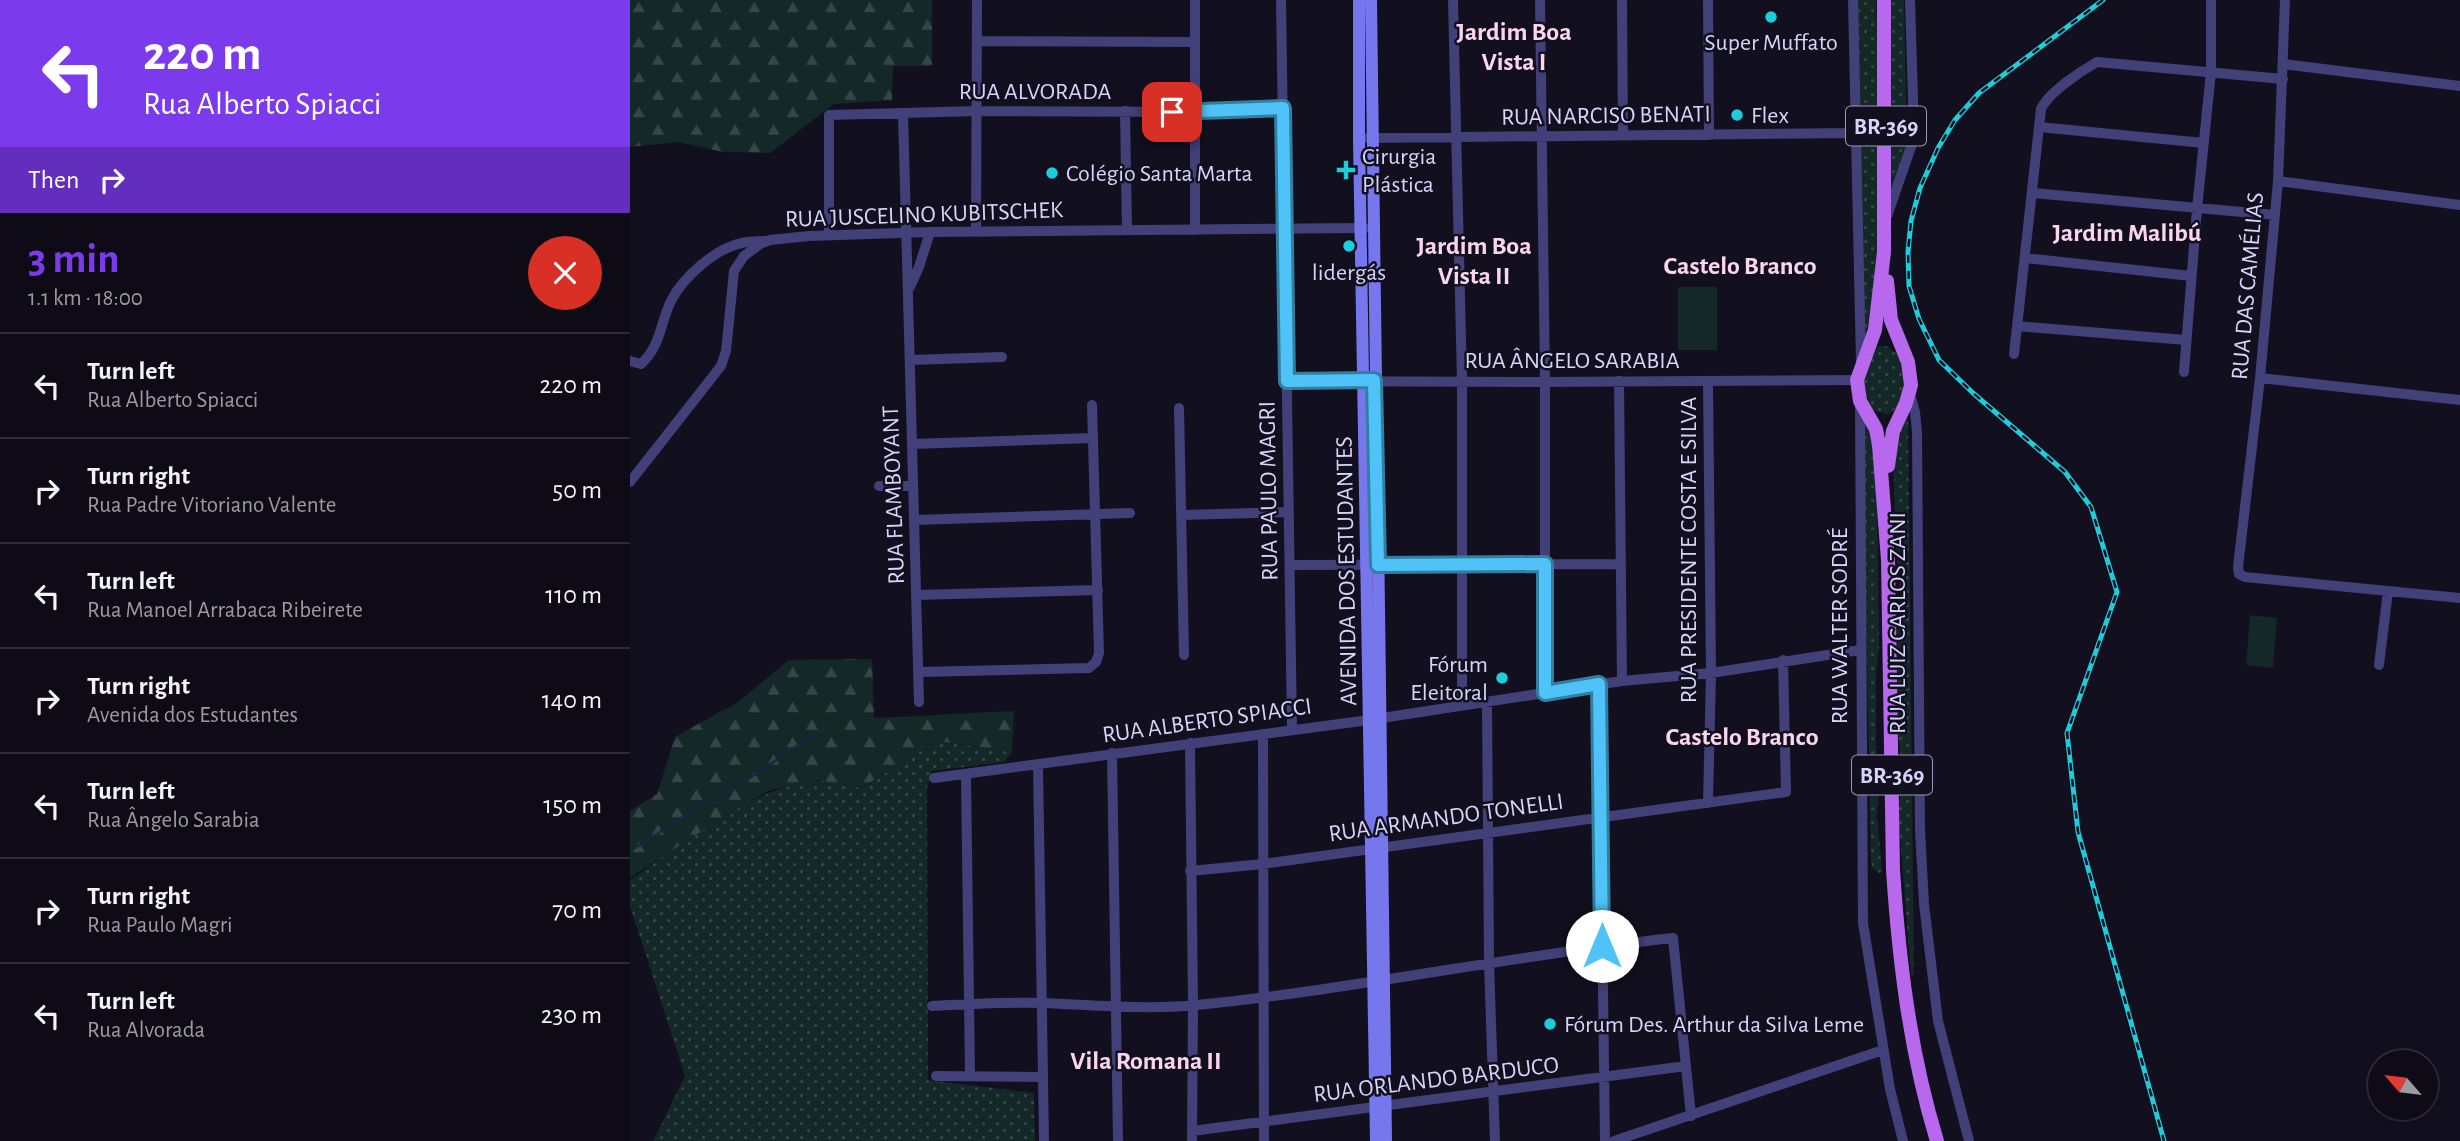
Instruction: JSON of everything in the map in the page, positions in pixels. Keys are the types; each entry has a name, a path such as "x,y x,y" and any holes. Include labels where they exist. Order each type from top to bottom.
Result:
{"main road":[{"name":"BR-369","path":"1884,0 1884,252 1891,320 1910,375 1910,394 1893,431 1885,512"},
{"name":"BR-369","path":"1884,252 1875,330 1859,373 1864,408 1876,429 1879,445 1885,512 1896,910 1913,1038 1937,1141"},
{"path":"1869,352 1874,347 1887,343 1903,351"},
{"path":"1864,408 1879,422 1899,416"}],"street":[{"path":"976,232 977,0"},
{"path":"1195,0 1195,230"},
{"name":"RUA PAULO MAGRI","path":"1281,0 1292,730"},
{"name":"AVENIDA DOS ESTUDANTES","path":"1359,0 1365,138 1373,564 1380,1106 1376,1141"},
{"name":"AVENIDA DOS ESTUDANTES","path":"1365,138 1371,0"},
{"path":"1453,0 1462,382 1462,706"},
{"path":"1540,0 1545,382 1545,693"},
{"path":"1622,0 1623,135"},
{"path":"1708,0 1709,135"},
{"path":"1853,0 1859,373"},
{"path":"1884,223 1912,144 1910,0"},
{"path":"2184,372 2211,72 2211,0"},
{"name":"RUA DAS CAMÉLIAS","path":"2286,0 2278,181 2239,574 2245,577 2388,591"},
{"path":"978,41 1195,42"},
{"path":"2014,354 2043,105 2078,74 2098,62 2283,79"},
{"path":"2283,64 2460,86"},
{"name":"RUA ALVORADA","path":"829,235 829,116 977,111 1196,112 1283,108"},
{"path":"1125,111 1127,230"},
{"name":"RUA FLAMBOYANT","path":"903,113 905,233 910,287 919,702"},
{"path":"2039,127 2204,142"},
{"name":"RUA NARCISO BENATI","path":"1365,138 1854,133"},
{"path":"2278,181 2460,205"},
{"path":"2033,193 2275,215"},
{"name":"RUA JUSCELINO KUBITSCHEK","path":"630,482 721,366 726,351 734,271 751,249 770,240 930,232 1367,227"},
{"path":"910,287 930,232"},
{"path":"908,265 917,233"},
{"path":"630,361 641,364 650,355 657,344 671,300 691,272 740,243 770,240"},
{"path":"2025,258 2191,276"},
{"path":"2017,326 2186,340"},
{"path":"910,360 1002,357"},
{"name":"RUA ÂNGELO SARABIA","path":"1287,381 1708,381 1859,373"},
{"path":"2260,378 2460,400"},
{"path":"1619,381 1622,681"},
{"name":"RUA PRESIDENTE COSTA E SILVA","path":"1708,381 1711,673 1708,803"},
{"name":"RUA LUIZ CARLOS ZANI","path":"1910,394 1917,432 1920,830 1924,904 1938,1021 1969,1141"},
{"path":"919,672 1089,667 1096,662 1099,653 1092,405"},
{"path":"1179,408 1184,655"},
{"name":"RUA WALTER SODRÉ","path":"1864,408 1860,650 1863,923 1883,1050 1903,1141"},
{"path":"912,443 1093,438"},
{"path":"878,486 914,485"},
{"path":"1182,515 1289,512"},
{"path":"914,520 1130,513"},
{"path":"1290,565 1621,564"},
{"path":"916,595 1098,590"},
{"path":"2379,665 2388,591 2460,598"},
{"name":"RUA ALBERTO SPIACCI","path":"934,778 1462,706 1599,684 1711,673 1860,650"},
{"name":"RUA ARMANDO TONELLI","path":"1190,871 1263,864 1786,792 1783,660"},
{"path":"1599,684 1605,1141"},
{"path":"1487,702 1489,963 1495,1141"},
{"path":"1263,734 1264,1141"},
{"path":"1190,743 1192,1136"},
{"path":"1112,753 1118,1141"},
{"path":"1038,765 1044,1141"},
{"path":"967,775 970,1076"},
{"path":"932,1006 1043,1003 1117,1008 1193,1005 1673,938 1691,1116"},
{"path":"1614,1141 1883,1050"},
{"name":"RUA ORLANDO BARDUCO","path":"1192,1136 1264,1122 1686,1066"},
{"path":"936,1076 1043,1077"},
{"name":"AVENIDA DOS ESTUDANTES","path":"1380,1106 1386,1141"}],"green space":[{"path":"630,0 932,0 932,66 893,66 892,100 834,104 770,153 723,152 678,142 630,147"},
{"path":"1857,0 1876,0 1884,252 1874,327 1860,366"},
{"path":"1889,0 1904,0 1907,146 1887,205"},
{"path":"1678,287 1717,287 1717,350 1678,350"},
{"path":"1878,346 1886,346 1898,354 1902,370 1902,396 1888,415 1873,410 1864,386 1865,368"},
{"path":"1908,417 1914,975 1911,976 1898,809 1902,783 1897,728 1896,605 1901,600 1896,554 1893,446 1903,421"},
{"path":"1862,421 1873,430 1877,493 1879,650 1876,672 1876,744 1880,778 1877,815 1882,872 1879,873 1873,869 1871,863"},
{"path":"2250,615 2277,618 2273,668 2246,665"},
{"path":"872,659 874,718 1014,711 1012,752 937,741 861,788 819,780 770,790 630,878 630,811 657,794 675,737 738,702 789,660"},
{"path":"937,741 1012,752 1004,762 932,771 927,788 928,1080 1034,1093 1035,1141 653,1141 685,1076 630,906 630,880 697,833 749,802 800,783 824,781 861,788"}],"waterway":[{"path":"630,851 709,801 735,788 825,727"}],"railway":[{"path":"2103,0 1979,93 1955,120 1938,148 1920,188 1911,221 1909,286 1919,319 1939,360 2065,472 2091,507 2117,592 2067,733 2078,832 2164,1141"}],"place":[{"name":"Super Muffato","path":"1771,17"},
{"name":"Flex","path":"1737,115"},
{"name":"Cirurgia Plástica","path":"1346,170"},
{"name":"Colégio Santa Marta","path":"1052,173"},
{"name":"lidergás","path":"1349,246"},
{"name":"Fórum Eleitoral","path":"1502,678"},
{"name":"Fórum Des. Arthur da Silva Leme","path":"1550,1024"}],"district":[{"name":"Jardim Boa Vista I","path":"1514,46"},
{"name":"Jardim Malibú","path":"2127,232"},
{"name":"Jardim Boa Vista II","path":"1474,260"},
{"name":"Castelo Branco","path":"1740,265"},
{"name":"Castelo Branco","path":"1742,736"},
{"name":"Vila Romana II","path":"1146,1060"}],"route":[{"path":"1172,112 1283,108 1287,381 1374,380 1378,565 1545,564 1545,693 1599,684 1602,946"}]}
